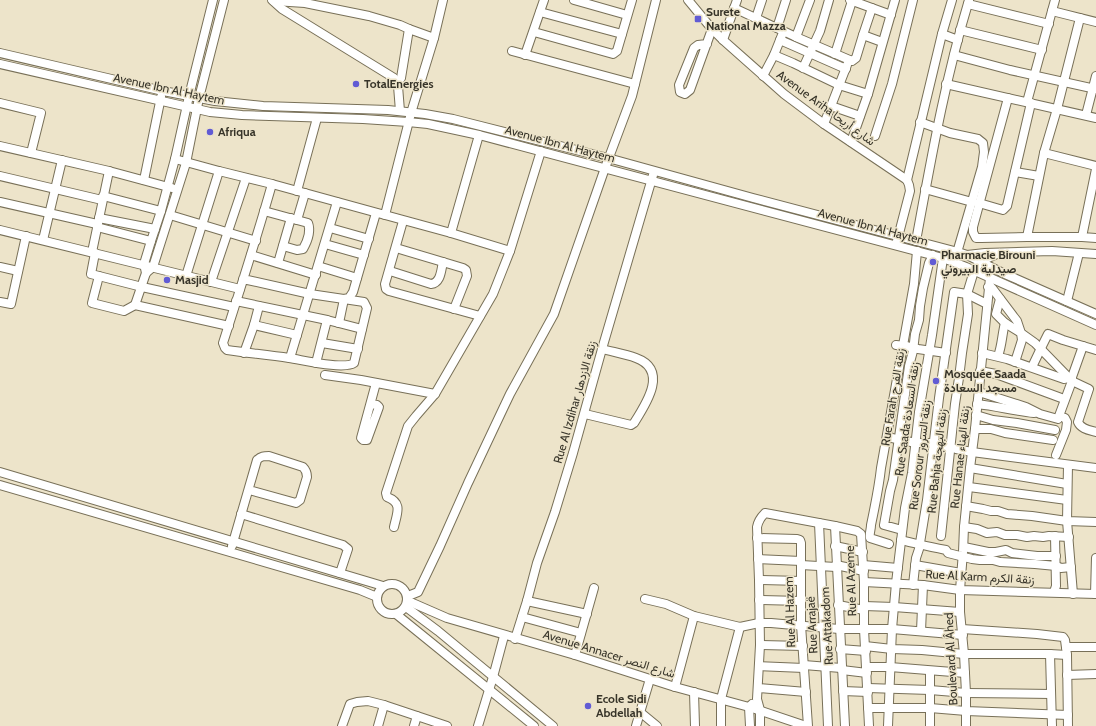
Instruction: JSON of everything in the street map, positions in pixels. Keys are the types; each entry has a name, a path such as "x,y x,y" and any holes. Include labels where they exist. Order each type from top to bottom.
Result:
{"street":[{"path":"146,274 144,264 168,186 213,0"},
{"path":"99,276 92,303 124,311 134,305 146,274 153,267 186,163 199,98 224,0"},
{"path":"385,215 408,122 434,38 443,0"},
{"path":"526,55 544,0"},
{"path":"574,0 627,15"},
{"path":"534,32 611,54 615,53 617,51 632,0"},
{"path":"553,726 438,631 407,601 405,589 400,585 388,583 383,586 376,597 377,603 384,612 396,614 402,611 407,601 418,592 510,394 554,314 608,158 632,96 656,0"},
{"name":"Avenue Ariha شارع أريحا","path":"688,0 723,40 803,109 907,180"},
{"path":"723,40 737,0"},
{"path":"756,18 762,0"},
{"path":"763,76 780,40 780,30 786,0"},
{"path":"795,46 810,0"},
{"path":"803,68 822,25 829,0"},
{"path":"834,54 851,0 890,15"},
{"path":"851,142 868,94 895,0"},
{"path":"875,136 892,84 913,0"},
{"path":"896,246 910,191 907,180 920,122 952,0"},
{"path":"925,189 1003,210 1006,208 1015,172 1034,75 1055,0"},
{"path":"273,1 306,3 362,14 400,25 434,38"},
{"path":"273,1 282,9 391,77 397,83 400,111"},
{"path":"916,241 946,84 969,2 1049,24"},
{"path":"734,8 834,54 854,61 872,8"},
{"path":"1052,11 1096,22"},
{"path":"540,12 622,34"},
{"path":"1027,237 1044,153 1057,109 1080,18"},
{"path":"397,83 401,78 409,29"},
{"path":"707,44 698,45 694,48 679,86 680,92 685,94 690,90 707,44 712,29"},
{"path":"960,30 1042,50"},
{"path":"942,34 958,40"},
{"path":"862,35 882,42"},
{"path":"780,40 846,69"},
{"path":"512,51 635,84"},
{"name":"Avenue Ibn Al Haytem","path":"0,53 163,91 231,103 258,106 400,111 439,116 467,122 608,158 752,198 958,252 1096,314"},
{"path":"774,55 839,85 868,94"},
{"path":"954,55 1094,89"},
{"path":"824,124 849,60"},
{"name":"Avenue Ibn Al Haytem","path":"0,64 161,100 197,110 237,115 408,122 428,124 479,135 943,258 1096,325"},
{"path":"1086,116 1094,89 1096,76"},
{"path":"946,84 1096,118"},
{"path":"144,180 163,91"},
{"path":"954,262 976,203 1008,98"},
{"path":"0,103 41,113 31,153"},
{"path":"831,106 860,116"},
{"path":"278,263 294,219 317,118"},
{"path":"920,122 950,133 983,142 984,157 973,227 973,232 976,238 1096,238"},
{"path":"451,233 479,135"},
{"path":"0,146 109,171 178,189"},
{"path":"394,527 398,506 396,502 387,497 386,493 408,426 435,394 494,294 510,251 541,151"},
{"path":"1044,153 1096,166"},
{"path":"175,159 451,233 510,251"},
{"path":"44,240 62,160"},
{"path":"1082,237 1096,169"},
{"path":"109,171 98,223 91,274 142,287 235,304 259,306 362,329"},
{"path":"186,276 219,171"},
{"name":"Rue Al Izdihar زنقة الازدهار","path":"515,639 537,563 555,512 585,414 602,349 654,171"},
{"path":"1015,172 1039,176"},
{"path":"0,176 161,211"},
{"path":"211,282 246,178"},
{"path":"243,279 310,294 364,302 367,308 354,363 348,366 316,363 290,358 244,353 227,350 225,348 223,343 243,279 256,241 272,184"},
{"path":"0,202 98,223 155,229"},
{"path":"290,358 338,202"},
{"path":"264,211 308,223 310,226 303,249 297,250 283,246"},
{"path":"344,299 351,296 376,213"},
{"path":"170,214 256,241"},
{"path":"403,221 385,286 386,289 454,310 480,316"},
{"path":"98,223 151,240"},
{"path":"330,228 368,239"},
{"path":"0,230 144,264 240,289"},
{"path":"0,302 11,304 26,236"},
{"path":"325,244 364,254"},
{"path":"396,248 466,270 467,276 454,310"},
{"path":"889,544 870,538 869,534 878,492 900,345 914,284 917,251"},
{"path":"967,255 1052,251 1096,254"},
{"path":"980,262 999,253"},
{"path":"1067,301 1079,253"},
{"path":"251,255 316,275"},
{"name":"Rue Farah زنقة الفرح","path":"902,530 884,525 893,480 909,366 919,320 923,288 933,255"},
{"name":"Rue Saada زنقة السعادة","path":"888,726 892,628 902,530 912,473 919,412 943,258"},
{"path":"390,271 431,284 436,283 438,280 443,262"},
{"name":"Rue Bahja زنقة البهجة","path":"941,536 955,404 960,378 968,314 967,294 974,271 980,262"},
{"path":"318,266 357,278"},
{"path":"0,267 18,271"},
{"name":"Rue Hanae زنقة الهناء","path":"960,590 966,506 978,404 990,278"},
{"path":"988,287 991,286 1016,321 1021,333 1022,340 1015,362"},
{"name":"Rue Sorour زنقة السرور","path":"913,585 915,565 927,500 954,292 967,294"},
{"path":"967,294 987,304"},
{"path":"339,323 344,299"},
{"path":"1000,299 996,314 1005,323 1035,343 1070,379 1092,391 1078,422 1080,426 1096,432"},
{"path":"134,305 229,326"},
{"path":"244,353 259,306"},
{"path":"316,363 327,320"},
{"path":"998,356 1005,323"},
{"path":"254,325 297,335"},
{"path":"1032,367 1048,334 1062,340 1096,350"},
{"path":"322,343 358,349"},
{"path":"900,345 946,353"},
{"path":"1056,459 1053,440 1055,430 1070,379 1083,346"},
{"path":"585,414 631,425 634,423 648,401 654,382 650,369 646,363 635,357 602,349"},
{"path":"982,353 998,356 1064,379 1070,379"},
{"path":"980,371 996,374 1064,400"},
{"path":"325,375 435,394"},
{"path":"371,404 376,383"},
{"path":"978,392 1026,407 1040,414"},
{"path":"978,404 1064,418 1067,422 1066,430 1056,459"},
{"path":"976,415 993,420 1055,430"},
{"path":"975,429 991,429 1005,433 1053,440"},
{"path":"887,437 916,443 934,443 972,452 1056,459 1068,465 1096,468"},
{"path":"230,552 257,460 260,457 270,456 306,469 307,477 300,500 296,503 249,490"},
{"path":"1068,465 1067,521 1073,594"},
{"path":"970,468 1067,484"},
{"path":"0,472 383,586"},
{"path":"0,485 360,590 376,597"},
{"path":"968,487 1067,500"},
{"path":"53,500 55,489"},
{"path":"966,506 998,511 1007,514 1067,521 1096,522"},
{"name":"Rue Al Azeme","path":"757,538 758,521 765,513 835,526 860,532 862,535 864,568 864,629 869,726"},
{"path":"241,514 343,545 348,549 340,574"},
{"path":"168,534 170,523"},
{"name":"Rue Arrajaë","path":"819,524 828,726"},
{"name":"Rue Attakadom","path":"835,526 845,726"},
{"path":"964,528 977,529 987,533 997,532 1005,535 1017,534 1027,537 1069,537"},
{"path":"1054,592 1056,586 1055,536"},
{"path":"757,538 760,580 760,644 757,699 760,710 760,726"},
{"name":"Rue Al Hazem","path":"757,538 798,539 801,543 801,625 807,726"},
{"path":"901,540 946,550 948,553 980,560 1056,566 1061,568 1071,567"},
{"path":"835,546 862,552"},
{"path":"964,547 988,552 1006,550 1037,556 1056,556"},
{"path":"1096,558 1096,594"},
{"path":"758,559 821,566 898,568"},
{"path":"915,565 961,572"},
{"path":"760,580 801,582"},
{"name":"Rue Al Karm زنقة الكرم","path":"864,582 896,583 960,590 1096,594"},
{"path":"921,631 923,586"},
{"path":"575,656 594,588"},
{"name":"Boulevard Al Âhed","path":"960,590 960,612 966,693 966,726"},
{"path":"645,599 666,604 694,616 740,627 759,623 839,629 892,628 921,631 1037,634 1063,637 1066,651 1068,726"},
{"path":"759,600 801,601"},
{"name":"Avenue Annacer شارع النصر","path":"407,601 447,618 504,636 760,710 807,726"},
{"path":"527,601 587,614"},
{"path":"838,605 864,608 894,607 960,612"},
{"path":"396,614 534,726"},
{"path":"675,686 694,616"},
{"path":"522,617 581,633"},
{"path":"438,631 447,618"},
{"path":"721,726 721,699 740,627"},
{"path":"478,726 490,690 504,636"},
{"path":"760,644 803,646"},
{"path":"840,649 922,650 964,654 1050,654 1096,647"},
{"path":"1050,654 1052,726"},
{"path":"759,666 826,667 866,670 890,667 965,673"},
{"path":"930,670 930,726"},
{"path":"1067,675 1096,674"},
{"path":"636,726 650,679"},
{"path":"758,688 806,692"},
{"path":"843,691 890,688 966,693 1051,694"},
{"path":"694,692 695,726"},
{"path":"750,726 749,707 757,699"},
{"path":"342,726 350,704 362,701 384,705 447,726"},
{"path":"378,726 384,705"},
{"path":"868,708 930,708 1068,715"},
{"path":"640,712 657,726"},
{"path":"414,726 417,716"}],"place":[{"name":"Surete National Mazza","path":"698,19"},
{"name":"TotalEnergies","path":"356,84"},
{"name":"Afriqua","path":"210,132"},
{"name":"Pharmacie Birouni صيدلية البيروني","path":"933,262"},
{"name":"Masjid","path":"167,280"},
{"name":"Mosquée Saada مسجد السعادة","path":"936,381"},
{"name":"Ecole Sidi Abdellah","path":"588,706"}]}
